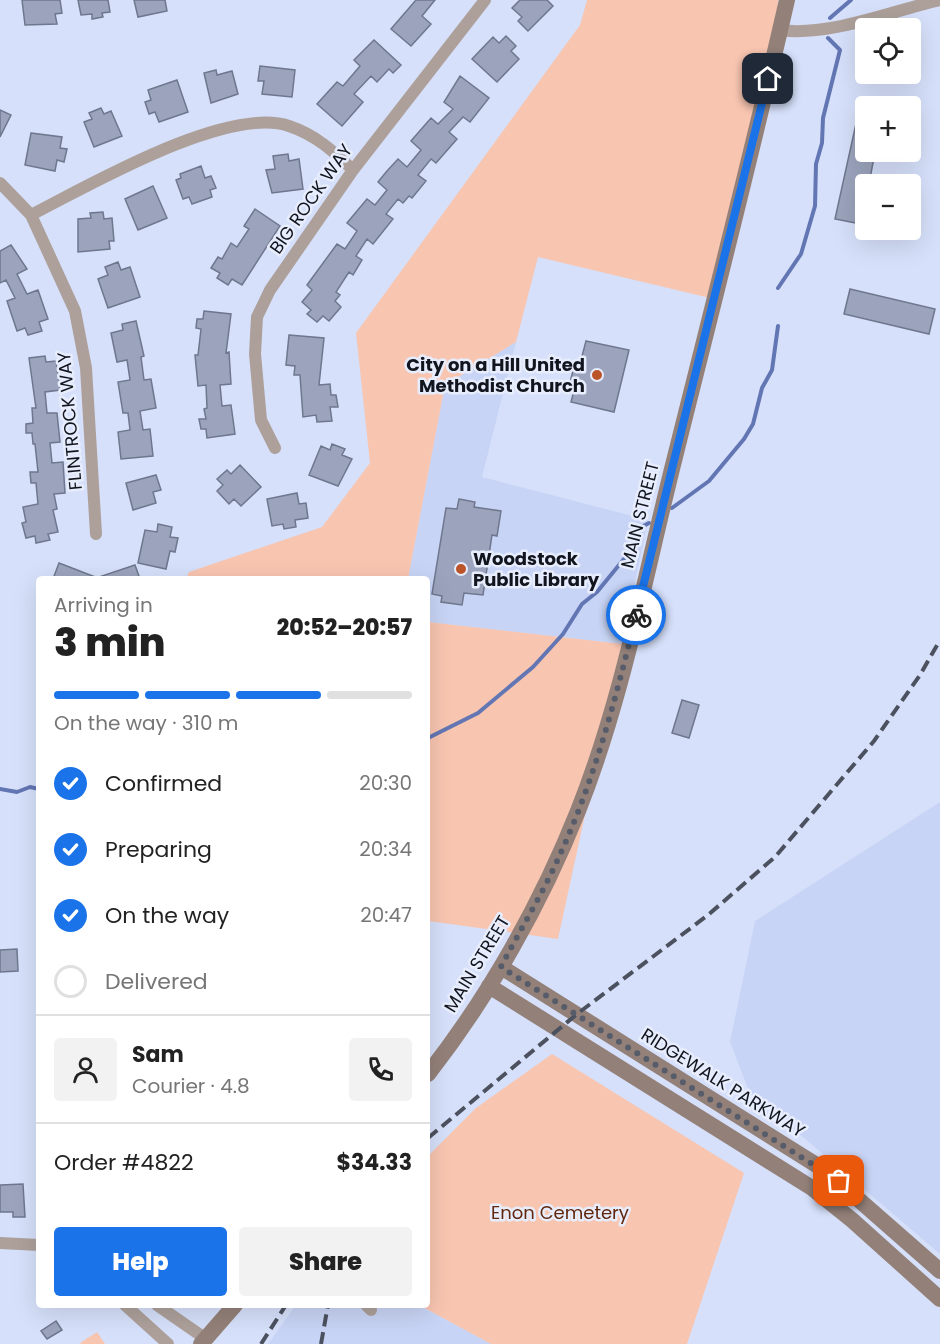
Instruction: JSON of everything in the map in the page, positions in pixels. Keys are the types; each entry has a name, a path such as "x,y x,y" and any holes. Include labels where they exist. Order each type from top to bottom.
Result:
{"main road":[{"name":"MAIN STREET","path":"430,1071 501,967 562,851 580,808 623,667 787,0"},
{"name":"RIDGEWALK PARKWAY","path":"501,967 826,1171 940,1271"},
{"path":"489,986 812,1188 940,1299"},
{"path":"203,1341 233,1308"}],"street":[{"name":"BIG ROCK WAY","path":"275,448 261,420 255,354 257,317 270,290 353,170 484,0"},
{"path":"780,30 799,33 827,28 940,0"},
{"path":"31,215 137,160 214,132 254,123 287,126 320,139 353,170"},
{"name":"FLINTROCK WAY","path":"0,183 31,215 75,312 86,368 96,534"},
{"path":"0,1244 36,1245"},
{"path":"128,1308 168,1344"},
{"path":"161,1308 203,1341"}],"shaded area":[{"path":"516,342 482,477 648,520 622,644 430,622 430,576 409,576 445,385"},
{"path":"940,802 940,1254 749,1091 730,1042 755,921"},
{"path":"294,1308 425,1308 491,1344 268,1344"}],"green space":[{"path":"587,0 778,0 777,24 710,298 538,257 516,342 445,385 409,576 187,576 189,572 322,527 370,463 356,333 580,25"},
{"path":"430,622 622,644 558,939 430,921"},
{"name":"Enon Cemetery","path":"552,1054 744,1173 687,1344 491,1344 425,1308 430,1308 430,1154 476,1108"},
{"path":"97,1332 105,1344 80,1343"}],"building":[{"path":"22,0 60,0 62,13 55,14 57,24 25,25"},
{"path":"78,0 108,0 110,12 102,13 103,17 92,19 92,14 81,15"},
{"path":"134,0 165,0 167,11 138,17"},
{"path":"416,0 435,0 422,16 431,24 411,46 391,29"},
{"path":"520,0 547,0 553,6 528,31 518,21 522,17 512,8"},
{"path":"506,36 516,46 511,51 519,59 497,82 472,59 493,37 499,43"},
{"path":"374,40 401,65 393,73 389,69 377,82 371,76 354,94 363,102 342,126 317,104 337,82 343,86 360,66 354,60"},
{"path":"260,66 295,70 292,97 262,94 264,81 258,81"},
{"path":"216,70 217,75 232,71 238,94 211,103 204,73"},
{"path":"460,76 489,98 470,122 463,117 449,132 457,139 436,163 431,159 418,175 426,181 412,198 409,196 403,203 398,199 386,214 393,219 373,244 367,239 356,256 362,260 353,275 349,272 336,292 340,295 335,301 341,307 329,321 323,316 317,322 307,314 311,310 302,302 312,290 307,285 337,244 345,249 357,231 347,223 367,199 375,205 387,190 378,182 387,171 398,159 407,167 421,150 411,141 431,118 438,124 453,109 444,102"},
{"path":"177,80 188,112 159,122 155,112 149,114 145,102 151,100 148,90"},
{"path":"101,108 104,114 111,111 122,136 94,147 84,122 92,119 89,113"},
{"path":"0,110 11,115 0,137"},
{"path":"855,128 855,162 873,162 871,174 855,174 855,223 835,219"},
{"path":"31,133 62,137 60,148 67,149 64,162 57,160 55,171 25,165"},
{"path":"288,154 289,161 299,159 303,189 272,193 266,170 275,169 273,156"},
{"path":"201,166 205,178 211,176 216,188 210,190 212,197 192,204 189,197 183,199 176,180 181,178 180,174"},
{"path":"153,186 167,218 138,230 125,199"},
{"path":"255,209 280,226 242,285 232,279 228,285 217,278 220,273 211,268 218,257 222,259 231,243 237,247 249,229 244,226"},
{"path":"103,212 104,219 112,218 114,241 109,241 110,249 78,252 78,219 91,218 90,213"},
{"path":"11,245 27,269 17,274 27,294 38,290 48,319 39,322 42,331 28,335 25,328 17,331 7,301 15,298 6,280 0,283 0,251"},
{"path":"118,262 121,270 130,267 140,297 108,308 98,279 108,275 105,267"},
{"path":"850,289 935,309 929,334 844,314"},
{"path":"204,311 231,314 226,353 229,352 231,384 220,385 222,406 231,405 235,434 207,438 206,429 201,429 199,419 206,419 204,409 207,408 206,385 198,386 195,355 198,355 201,329 196,328 197,319 203,319"},
{"path":"136,321 144,356 141,357 144,380 151,379 156,408 140,411 143,430 150,429 153,456 121,459 118,432 130,430 128,413 123,413 118,382 130,380 127,360 117,362 111,333 123,330 122,324"},
{"path":"289,335 324,338 319,385 330,384 331,395 336,395 338,407 330,407 332,421 317,422 316,415 303,417 300,375 294,375 295,366 286,365"},
{"name":"City on a Hill United Methodist Church","path":"586,341 629,350 614,412 571,402 575,387 569,386 575,363 580,364"},
{"path":"45,356 46,362 56,361 60,390 45,392 47,413 57,413 60,442 50,443 52,463 63,462 65,493 54,494 57,509 53,510 58,532 48,534 50,540 36,543 35,536 26,538 22,523 26,522 23,507 38,504 36,483 31,483 30,472 38,472 35,444 33,444 32,433 26,433 26,424 33,423 32,408 36,408 29,358"},
{"path":"332,444 345,449 342,455 352,459 338,486 309,475 321,446 330,450"},
{"path":"240,465 261,487 241,506 234,499 229,504 217,491 223,485 217,479 227,470 231,474"},
{"path":"156,475 161,490 153,492 156,503 133,510 126,483"},
{"path":"297,493 299,504 306,503 308,518 295,520 296,527 284,529 283,524 272,526 267,499"},
{"name":"Woodstock Public Library","path":"459,499 475,502 474,507 501,511 497,536 492,535 483,595 464,593 462,605 441,602 442,596 432,594 446,508 457,509"},
{"path":"158,524 172,527 170,537 178,538 175,552 170,551 166,569 138,563 145,530 157,532"},
{"path":"59,563 93,576 54,576"},
{"path":"135,565 139,576 102,576"},
{"path":"682,700 699,705 689,738 672,733"},
{"path":"17,949 18,971 0,972 0,950"},
{"path":"23,1184 25,1217 13,1217 13,1212 0,1212 0,1185"},
{"path":"56,1321 62,1330 47,1339 41,1331"}],"waterway":[{"path":"830,18 851,0"},
{"path":"778,288 801,254 815,206 816,164 822,143 823,118 840,50 828,38"},
{"path":"672,508 709,481 744,439 753,424 762,388 772,370 778,326"},
{"path":"430,737 478,713 533,667 563,634 582,604 597,592 628,554 640,528 649,523"},
{"path":"0,789 17,792 30,787 36,788"}],"railway":[{"path":"430,1136 577,1014 708,915 775,857 874,741 920,675 940,640"},
{"path":"261,1344 284,1308"},
{"path":"321,1344 327,1308"}],"way so far":[{"path":"636,615 615,697 580,808 562,851 501,967 839,1181"}],"place":[{"name":"City on a Hill United Methodist Church","path":"597,375"},
{"name":"Woodstock Public Library","path":"461,569"}],"route":[{"path":"636,615 768,79"}]}
